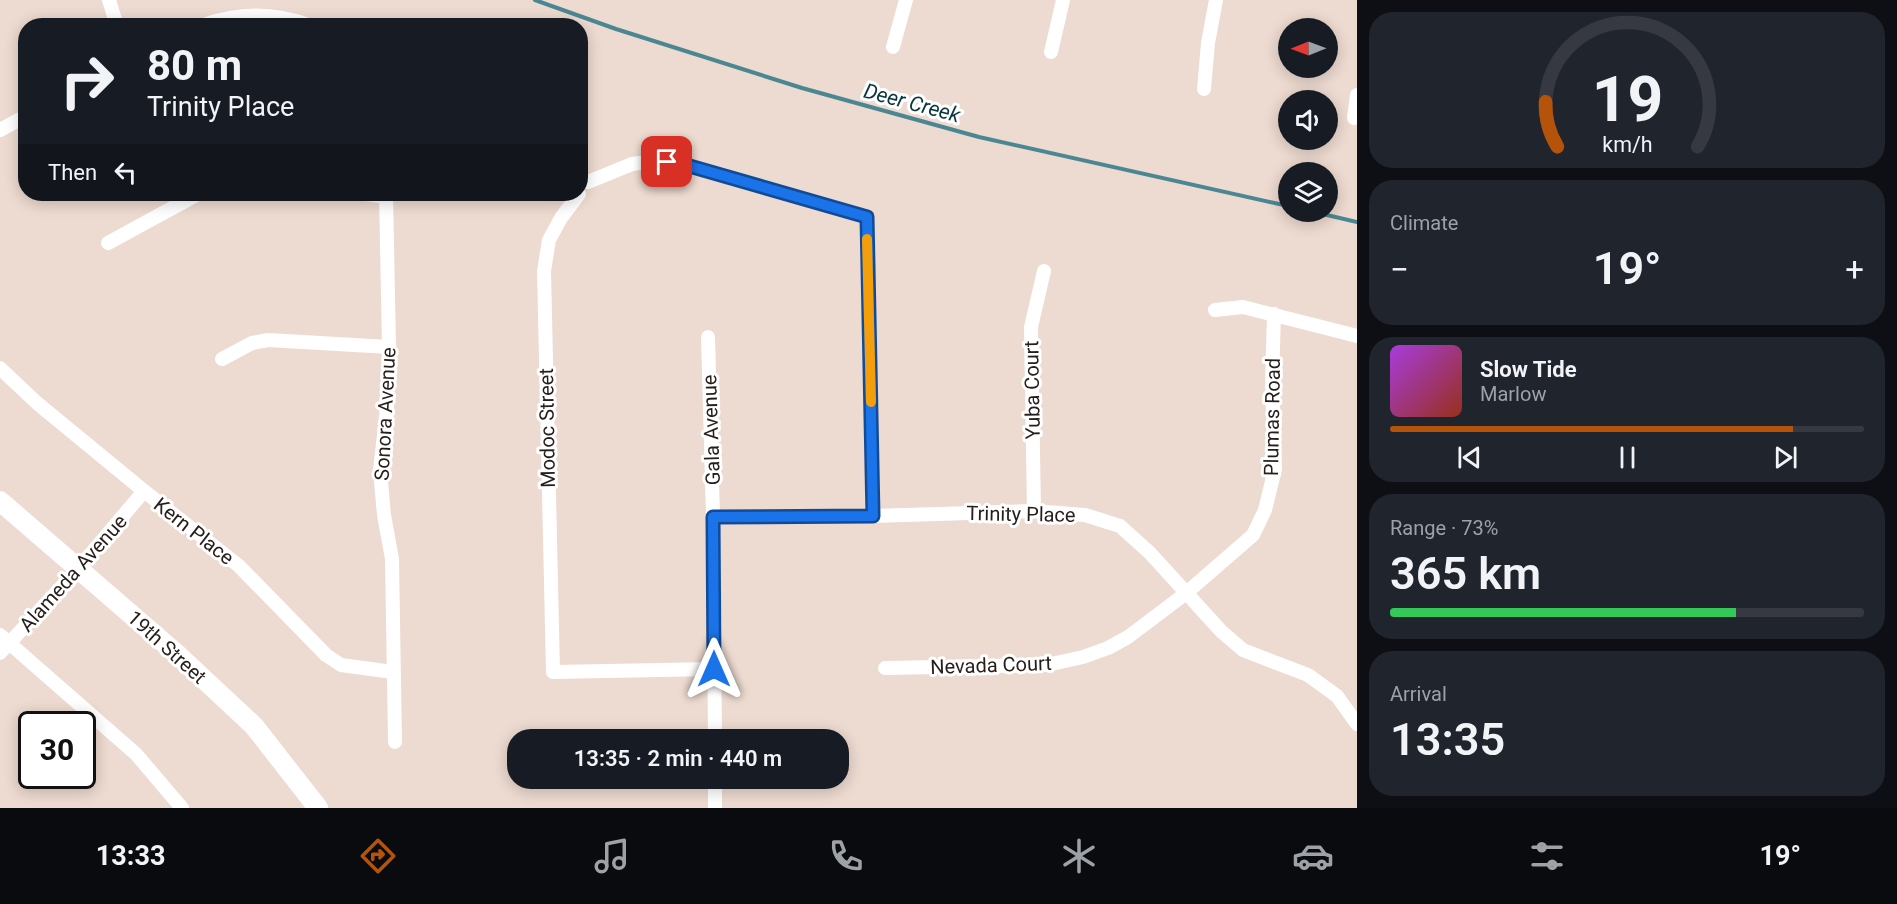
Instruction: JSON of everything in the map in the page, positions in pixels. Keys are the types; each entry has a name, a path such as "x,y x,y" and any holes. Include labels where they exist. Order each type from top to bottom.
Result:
{"street":[{"path":"109,0 115,18"},
{"path":"893,47 906,0"},
{"path":"1051,52 1063,0"},
{"path":"1204,89 1208,43 1216,0"},
{"path":"226,18 245,15 271,15 288,18"},
{"path":"1354,118 1357,95"},
{"path":"0,129 18,120"},
{"path":"588,183 633,164 654,160 679,163 867,217 873,516"},
{"path":"108,243 185,201"},
{"name":"Sonora Avenue","path":"387,201 389,347 387,408 380,470 384,515 392,559 395,742"},
{"name":"Modoc Street","path":"572,201 549,240 544,271 552,672 714,669"},
{"name":"Yuba Court","path":"1034,511 1030,327 1044,271"},
{"path":"1215,310 1243,307 1357,336"},
{"name":"Plumas Road","path":"1185,594 1253,535 1265,510 1275,469 1272,384 1274,314"},
{"name":"Gala Avenue","path":"708,337 713,517 715,729"},
{"path":"222,358 252,343 268,340 389,347"},
{"name":"Kern Place","path":"0,368 38,403 238,566 326,656 341,665 393,672"},
{"name":"Alameda Avenue","path":"3,644 78,569 144,491"},
{"name":"19th Street","path":"0,501 177,655 254,726 318,808"},
{"name":"Trinity Place","path":"713,517 873,516 1034,511 1085,515 1120,526 1150,553 1185,594 1243,650 1308,675 1337,696 1357,724"},
{"name":"Nevada Court","path":"885,668 1047,665 1066,662 1108,648 1128,637 1185,594"},
{"path":"3,644 136,754 178,807"},
{"path":"715,789 716,808"}],"waterway":[{"name":"Deer Creek","path":"535,0 585,18"},
{"name":"Deer Creek","path":"588,19 802,88 979,137 1278,204"},
{"name":"Deer Creek","path":"1338,218 1357,222"}],"slow traffic":[{"path":"867,239 871,402"}],"route":[{"path":"667,162 679,163 867,217 873,516 713,517 714,669"}]}
